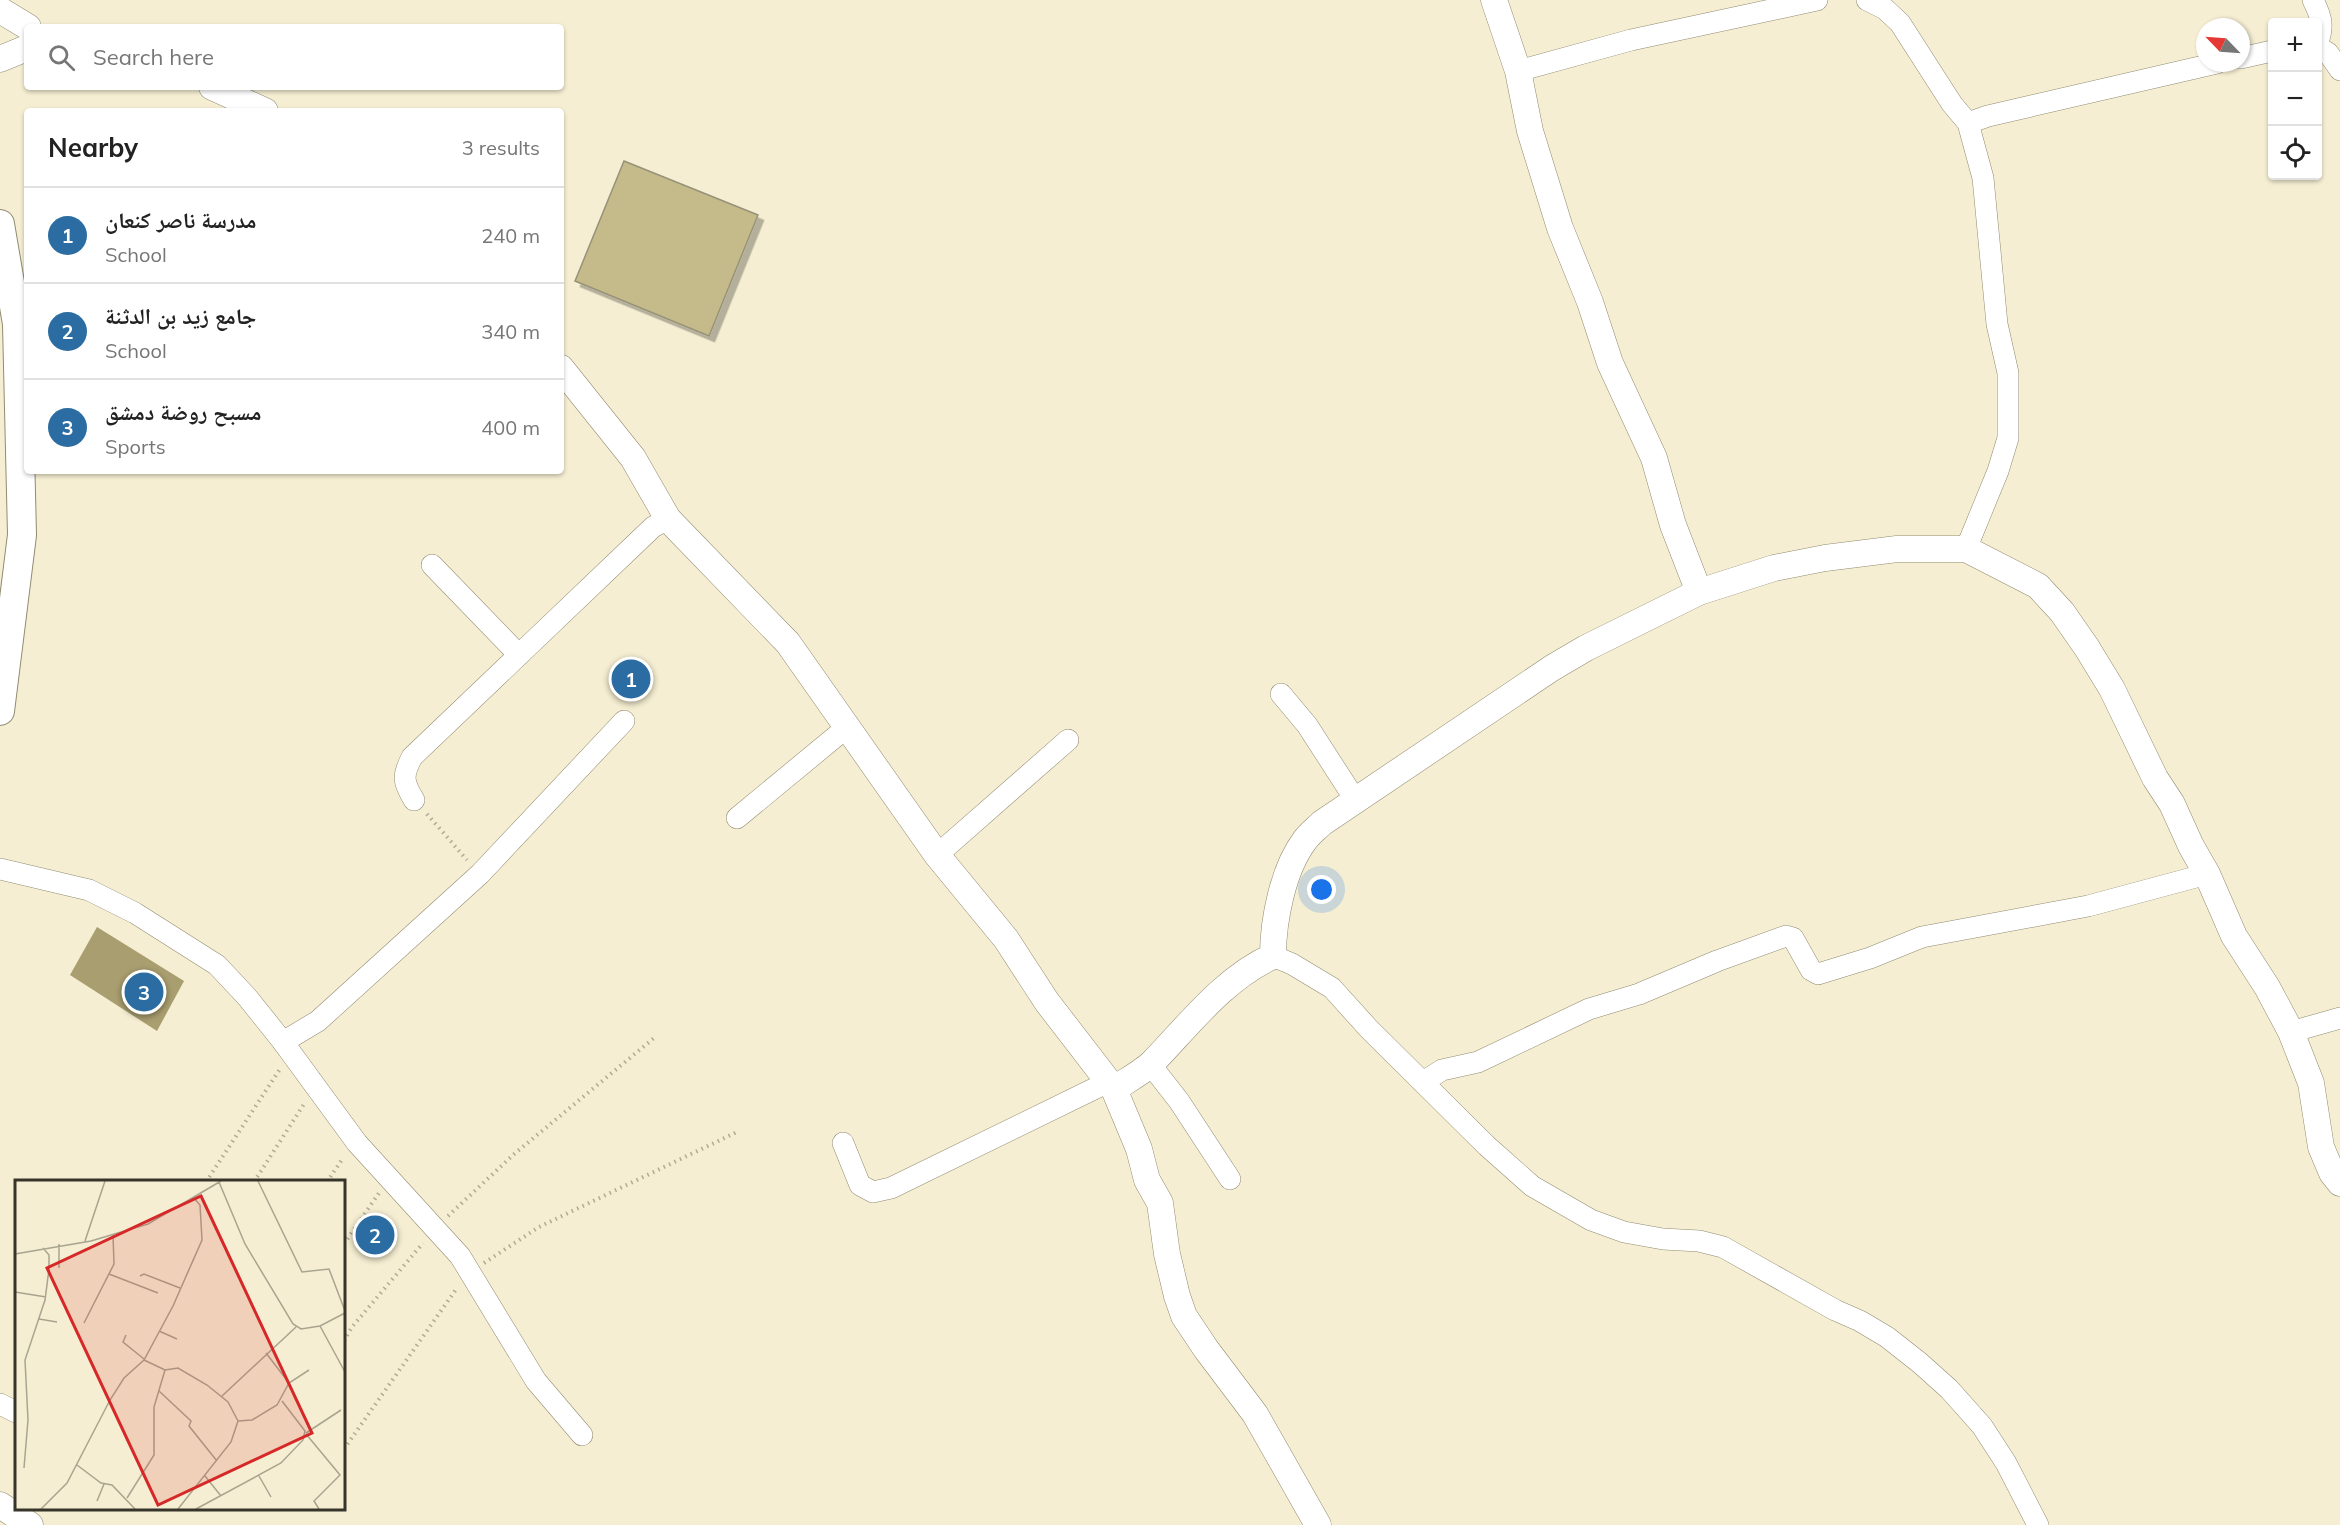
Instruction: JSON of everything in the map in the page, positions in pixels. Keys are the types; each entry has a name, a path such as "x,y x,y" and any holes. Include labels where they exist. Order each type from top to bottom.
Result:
{"main road":[{"path":"0,224 17,324 22,535 0,711"}],"street":[{"path":"1494,0 1518,71 1530,131 1560,228 1590,302 1610,363 1654,458 1673,525 1700,592"},
{"path":"1518,71 1631,40 1817,0"},
{"path":"1867,0 1885,9 1900,23 1952,104 1968,123 1983,178 1997,324 2008,373 2008,438 1998,471 1966,549"},
{"path":"2313,0 2322,16 2322,31 2329,52"},
{"path":"0,10 24,25"},
{"path":"0,59 24,49"},
{"path":"2250,56 2268,52"},
{"path":"1968,123 1988,116 2196,68"},
{"path":"218,90 258,108"},
{"path":"564,372 633,458 668,519 788,644 937,855 1006,939 1047,1002 1111,1086 1139,1149 1148,1180 1160,1203 1167,1254 1184,1316 1255,1414 1318,1525"},
{"path":"414,800 405,786 405,770 412,757 653,528 668,519"},
{"path":"1273,956 1273,933 1282,894 1296,853 1306,838 1322,824 1586,648 1700,592 1774,568 1825,558 1897,549 1966,549 2038,586 2062,612 2112,689 2155,778 2172,804 2207,874 2234,936 2267,987 2291,1032 2311,1083 2321,1147 2332,1173 2340,1184"},
{"path":"432,565 519,655"},
{"path":"1281,694 1307,725 1356,801"},
{"path":"288,1048 480,874 624,721"},
{"path":"737,818 846,728"},
{"path":"937,855 1068,740"},
{"path":"0,869 89,890 135,913 217,965 247,997 288,1048 357,1143 392,1179 459,1256 471,1272 536,1381 582,1435"},
{"path":"1423,1082 1442,1070 1478,1062 1589,1009 1639,994 1717,961 1786,936 1793,938 1811,970 1818,974 1870,958 1922,937 2088,906 2207,874"},
{"path":"843,1143 860,1185 873,1192 891,1188 1111,1086 1150,1064 1170,1041 1230,983 1253,965 1273,956 1292,964 1332,988 1369,1029 1510,1168 1561,1204 1591,1220 1624,1232 1645,1237 1699,1241 1723,1247 1887,1338 1949,1389 1982,1426 2006,1463 2038,1525"},
{"path":"2291,1032 2340,1018"},
{"path":"1150,1064 1179,1101 1230,1179"},
{"path":"0,1404 15,1412"},
{"path":"0,1505 30,1525"}],"path":[{"path":"414,800 480,874"},
{"path":"345,1339 352,1327 434,1230 513,1155 654,1038"},
{"path":"207,1180 280,1069 288,1048"},
{"path":"255,1180 307,1099 319,1089"},
{"path":"345,1448 460,1283 471,1272 538,1227 737,1132"},
{"path":"328,1180 345,1155 357,1143"},
{"path":"345,1243 392,1179"}],"shaded area":[{"path":"97,927 184,981 157,1031 70,975"}],"building":[{"path":"624,161 758,215 709,336 575,281"}],"place":[{"name":"مدرسة ناصر كنعان","path":"631,679"},
{"name":"مسبح روضة دمشق","path":"144,992"},
{"name":"جامع زيد بن الدثنة","path":"375,1235"}]}
